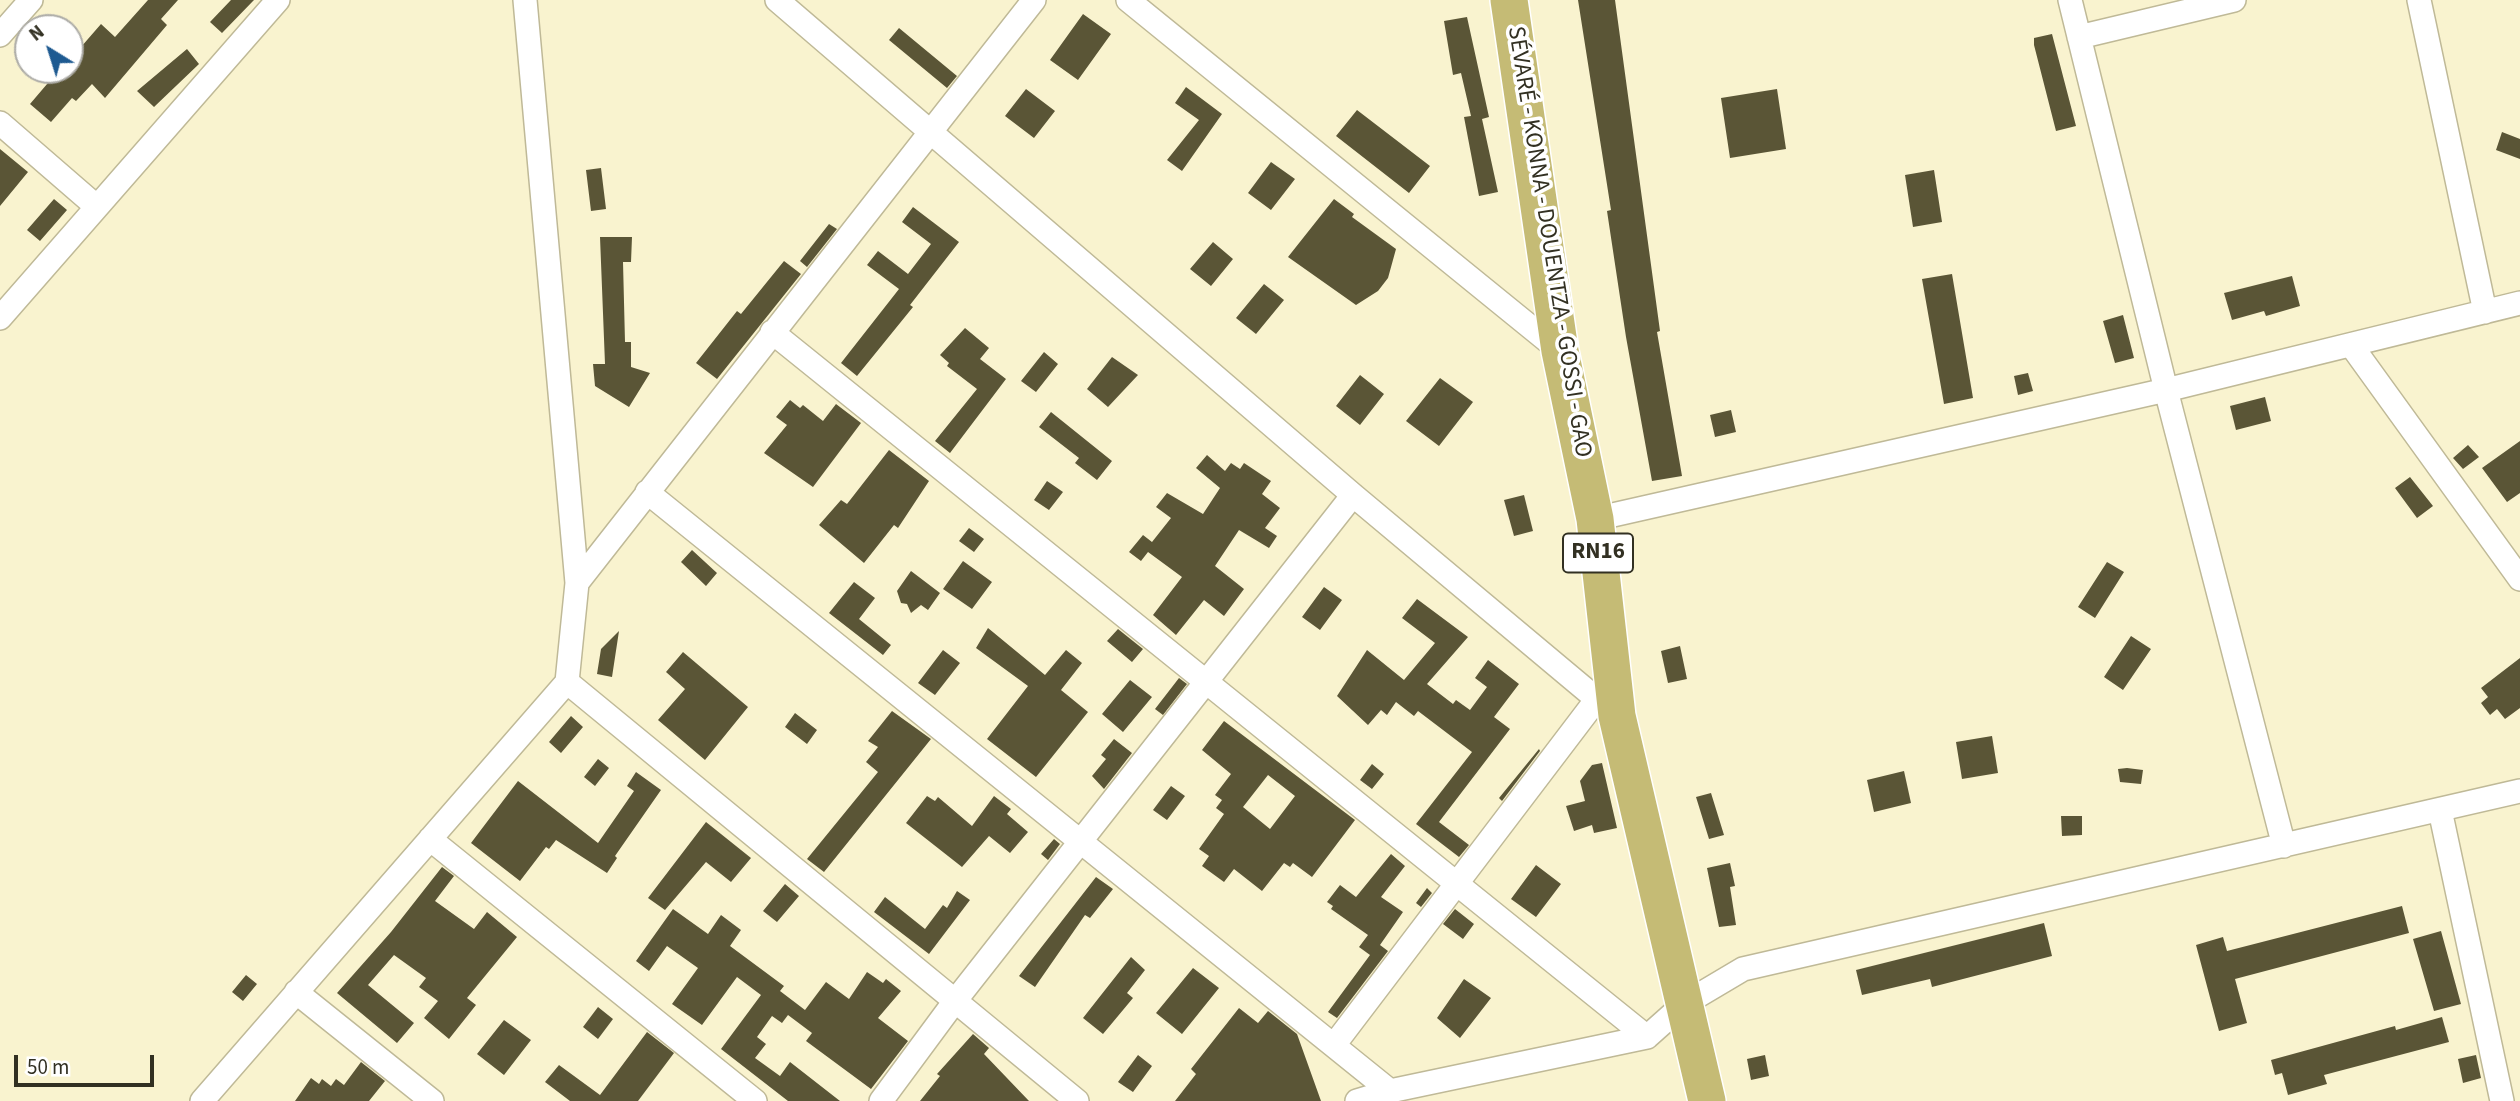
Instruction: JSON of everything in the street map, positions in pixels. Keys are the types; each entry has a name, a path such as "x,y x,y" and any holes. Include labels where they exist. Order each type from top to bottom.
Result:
{"main road":[{"name":"SÉVARÉ - KONNA - DOUENTZA - GOSSI - GAO","path":"1509,0 1560,351 1595,519 1607,707 1707,1101"}],"street":[{"path":"0,35 31,0"},
{"path":"0,318 278,0"},
{"path":"202,1101 567,682 577,583 525,0"},
{"path":"777,0 1353,495 1607,707 1456,884 1334,1045"},
{"path":"577,583 1034,0"},
{"path":"1128,0 1560,351"},
{"path":"2070,0 2166,390 2284,846"},
{"path":"2079,37 2234,0"},
{"path":"2419,0 2485,312"},
{"path":"0,123 97,207"},
{"path":"1595,519 2166,390 2520,303"},
{"path":"772,332 1647,1037"},
{"path":"2351,345 2520,579"},
{"path":"647,492 1390,1091"},
{"path":"881,1101 955,1001 1353,495"},
{"path":"567,682 1077,1101"},
{"path":"1357,1101 1390,1091 1647,1037 1684,1004 1743,969 2520,790"},
{"path":"2440,810 2502,1101"},
{"path":"430,839 755,1101"},
{"path":"296,992 432,1101"}],"building":[{"path":"148,0 178,0 161,19 167,25 105,98 92,84 76,101 72,98 51,122 30,104 47,84 84,84 84,44 101,24 115,37"},
{"path":"231,0 254,0 222,33 210,22"},
{"path":"1578,0 1615,0 1660,331 1657,332 1682,476 1652,481 1626,337 1607,211 1611,210"},
{"path":"1083,14 1111,34 1078,80 1050,60"},
{"path":"1467,17 1489,117 1482,119 1498,192 1479,196 1464,117 1471,116 1461,73 1453,75 1444,21"},
{"path":"899,28 957,76 947,88 889,40"},
{"path":"2052,34 2076,126 2056,131 2034,45 2034,38"},
{"path":"187,49 199,64 154,107 137,91"},
{"path":"1186,87 1222,114 1182,171 1167,160 1199,120 1175,103"},
{"path":"1026,89 1055,111 1034,138 1005,116"},
{"path":"1777,89 1786,149 1730,158 1721,98"},
{"path":"1357,110 1430,166 1409,193 1336,136"},
{"path":"2502,132 2520,139 2520,159 2496,150"},
{"path":"0,149 28,172 0,206"},
{"path":"1271,162 1295,179 1271,210 1248,193"},
{"path":"601,168 606,209 591,211 586,170"},
{"path":"1934,170 1942,222 1913,227 1905,175"},
{"path":"54,199 67,210 40,241 27,230"},
{"path":"1334,199 1354,214 1352,217 1396,249 1388,278 1378,291 1356,305 1288,257"},
{"path":"913,207 959,242 910,305 913,307 857,376 841,363 899,289 867,265 878,251 908,274 931,244 902,222"},
{"path":"829,224 837,229 807,267 800,261"},
{"path":"600,237 632,237 631,262 623,262 625,342 631,342 631,367 650,373 629,407 595,386 593,364 605,364"},
{"path":"1213,242 1233,259 1211,286 1190,269"},
{"path":"784,261 801,274 717,379 696,363 737,311 741,314"},
{"path":"1952,274 1973,398 1944,404 1922,279"},
{"path":"2292,276 2300,306 2266,316 2264,311 2232,320 2224,293"},
{"path":"1264,284 1284,300 1256,334 1236,318"},
{"path":"2123,315 2134,358 2115,363 2103,321"},
{"path":"965,328 989,348 980,359 1006,379 950,453 935,441 977,389 947,366 949,363 940,355"},
{"path":"1044,352 1058,364 1036,392 1021,381"},
{"path":"1112,357 1138,375 1108,407 1087,389"},
{"path":"2028,373 2033,391 2018,395 2014,376"},
{"path":"1360,375 1384,394 1360,425 1336,406"},
{"path":"1440,378 1473,402 1439,446 1406,421"},
{"path":"2265,397 2271,421 2236,430 2230,406"},
{"path":"790,400 800,408 803,405 823,421 836,404 861,423 813,487 764,453 787,425 776,417"},
{"path":"1731,410 1736,432 1715,437 1710,415"},
{"path":"1051,412 1112,461 1097,480 1075,463 1079,458 1039,427"},
{"path":"2520,441 2520,493 2507,502 2482,468"},
{"path":"2468,445 2479,457 2463,469 2453,458"},
{"path":"889,450 929,481 898,528 894,525 864,563 819,525 841,500 847,504"},
{"path":"1207,455 1225,471 1231,463 1240,469 1244,463 1271,481 1262,494 1280,508 1265,528 1277,536 1269,548 1239,530 1215,566 1244,589 1224,616 1204,600 1176,635 1153,615 1182,577 1148,552 1141,561 1129,552 1143,535 1152,542 1171,518 1156,507 1167,493 1203,514 1220,488 1196,468"},
{"path":"2410,477 2433,506 2417,518 2395,488"},
{"path":"1047,481 1063,492 1049,510 1034,500"},
{"path":"1524,495 1533,531 1514,536 1504,500"},
{"path":"969,528 984,539 974,552 959,541"},
{"path":"692,550 717,573 706,586 681,562"},
{"path":"963,561 992,582 972,609 943,589"},
{"path":"2107,562 2124,572 2095,618 2078,607"},
{"path":"911,571 940,593 928,610 921,605 911,613 907,604 901,603 897,591"},
{"path":"854,582 875,598 859,619 891,645 883,655 829,613"},
{"path":"1324,587 1342,600 1320,630 1302,617"},
{"path":"1417,599 1468,637 1427,684 1453,704 1456,700 1470,710 1487,687 1475,678 1488,660 1519,684 1494,717 1510,729 1439,822 1469,845 1459,857 1416,824 1472,752 1418,711 1414,716 1396,702 1387,715 1381,710 1368,725 1337,696 1367,650 1404,680 1435,643 1402,618"},
{"path":"988,628 1045,675 1066,650 1082,663 1061,690 1088,712 1036,777 987,739 1028,686 976,648"},
{"path":"1118,629 1143,649 1132,662 1107,641"},
{"path":"619,631 612,677 597,674 601,649"},
{"path":"2131,636 2151,649 2123,690 2104,677"},
{"path":"1680,646 1687,679 1668,683 1661,651"},
{"path":"943,650 960,663 935,695 918,683"},
{"path":"683,652 748,707 705,760 658,720 685,689 666,672"},
{"path":"2520,658 2520,708 2505,719 2497,709 2490,715 2481,703 2488,697 2481,688"},
{"path":"1179,678 1187,684 1163,715 1155,709"},
{"path":"1130,680 1152,697 1123,732 1102,714"},
{"path":"892,711 931,739 824,872 807,859 878,772 866,762 878,747 868,741"},
{"path":"795,713 817,730 807,744 785,727"},
{"path":"571,716 583,727 561,753 549,742"},
{"path":"1224,721 1355,820 1312,877 1293,863 1290,867 1284,863 1262,891 1234,869 1224,882 1202,866 1209,856 1199,849 1224,814 1216,808 1222,800 1215,795 1231,774 1202,750","holes":["1268,775 1295,796 1270,829 1243,807"]},
{"path":"1992,736 1998,773 1962,779 1956,742"},
{"path":"1114,739 1132,753 1104,789 1092,776 1106,759 1101,755"},
{"path":"1539,749 1540,751 1502,801 1499,798"},
{"path":"598,759 609,768 595,786 584,777"},
{"path":"1602,763 1617,828 1594,833 1592,825 1574,831 1566,806 1585,801 1580,781 1592,765"},
{"path":"1372,764 1384,774 1372,789 1360,780"},
{"path":"2118,769 2143,770 2141,784 2120,782"},
{"path":"1904,771 1911,803 1874,812 1867,780"},
{"path":"636,772 661,790 615,856 617,858 607,873 556,840 549,849 546,847 520,881 471,843 518,781 598,843 634,791 627,786"},
{"path":"1171,786 1185,796 1167,820 1153,810"},
{"path":"1711,793 1724,835 1709,839 1696,797"},
{"path":"927,796 935,801 938,797 972,826 994,796 1011,809 1007,814 1028,832 1010,853 989,836 962,867 906,823"},
{"path":"2061,816 2082,816 2082,835 2062,836"},
{"path":"706,822 751,858 731,882 706,862 665,910 648,898"},
{"path":"1054,839 1060,844 1048,860 1041,854"},
{"path":"1391,854 1405,866 1381,897 1403,912 1380,945 1388,951 1337,1018 1328,1012 1370,955 1359,947 1368,935 1331,909 1333,906 1327,902 1340,885 1356,897"},
{"path":"1730,863 1735,886 1730,887 1736,925 1719,927 1707,868"},
{"path":"1536,865 1561,884 1536,917 1511,899"},
{"path":"442,867 454,876 435,901 474,929 487,912 517,937 467,998 476,1005 449,1039 424,1018 438,1001 419,987 426,978 394,955 368,985 414,1023 397,1043 337,993 391,932"},
{"path":"1096,877 1113,889 1090,918 1085,915 1035,987 1019,976"},
{"path":"785,884 799,896 777,922 763,911"},
{"path":"1427,888 1432,893 1421,907 1416,903"},
{"path":"957,891 970,900 929,954 874,912 885,897 925,929 943,905 947,908"},
{"path":"2402,906 2409,933 2235,979 2247,1023 2219,1031 2196,945 2223,937 2227,951"},
{"path":"673,909 708,934 721,915 741,930 730,946 784,986 780,991 805,1010 826,982 849,999 867,972 883,983 886,979 901,991 878,1018 908,1041 871,1089 806,1041 812,1033 788,1015 782,1023 772,1016 757,1037 766,1044 755,1058 780,1076 790,1062 840,1101 788,1101 721,1049 761,995 737,977 702,1025 672,1004 698,968 667,946 649,971 636,961"},
{"path":"1455,909 1474,924 1463,939 1443,924"},
{"path":"2044,923 2052,956 1932,987 1930,979 1862,995 1856,970"},
{"path":"2441,931 2461,1004 2434,1011 2413,939"},
{"path":"1131,957 1145,970 1127,993 1133,998 1103,1034 1083,1018"},
{"path":"1193,968 1219,988 1182,1034 1156,1013"},
{"path":"246,975 257,984 243,1001 232,992"},
{"path":"1464,979 1491,998 1460,1038 1437,1018"},
{"path":"598,1007 613,1019 598,1039 583,1027"},
{"path":"1239,1008 1258,1023 1268,1011 1297,1034 1321,1101 1175,1101 1196,1074 1191,1069"},
{"path":"2442,1017 2449,1042 2324,1075 2327,1084 2288,1095 2282,1073 2275,1075 2271,1060 2395,1026 2396,1030"},
{"path":"504,1020 531,1040 504,1075 477,1054"},
{"path":"647,1032 674,1053 638,1101 570,1101 545,1082 559,1065 600,1095"},
{"path":"973,1034 989,1048 984,1054 1029,1101 920,1101 940,1076 937,1074"},
{"path":"1138,1055 1152,1066 1133,1092 1118,1082"},
{"path":"1765,1055 1769,1076 1751,1080 1747,1059"},
{"path":"2476,1055 2481,1078 2463,1083 2458,1059"},
{"path":"361,1062 385,1081 369,1101 295,1101 311,1078 319,1084 322,1079 331,1086 336,1079 344,1085"}]}
